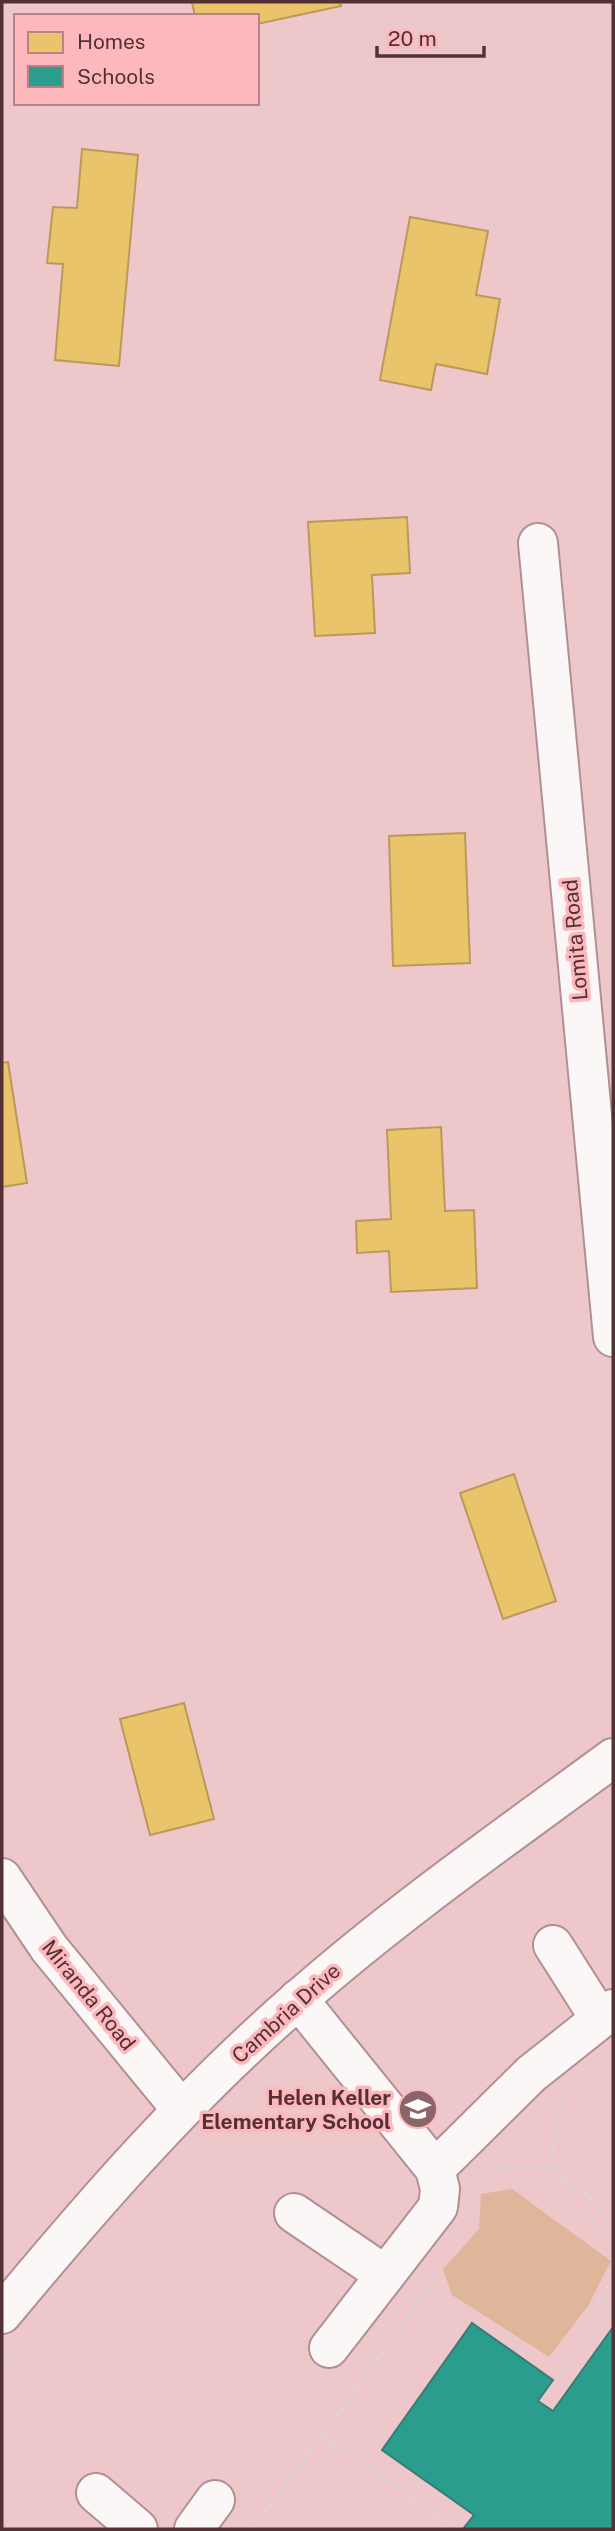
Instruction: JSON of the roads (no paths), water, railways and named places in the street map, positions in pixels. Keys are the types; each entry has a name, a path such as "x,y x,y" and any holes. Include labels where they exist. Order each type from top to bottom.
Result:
{"street":[{"name":"Lomita Road","path":"538,543 613,1337"},
{"name":"Cambria Drive","path":"2,2314 109,2186 181,2109 298,1999 402,1914 613,1758"},
{"name":"Miranda Road","path":"2,1878 50,1948 181,2109"},
{"path":"329,2348 438,2207 447,2158 531,2074 607,2014 553,1945"},
{"path":"298,1999 447,2158"},
{"path":"294,2213 384,2274"},
{"path":"96,2493 138,2529"}],"place":[{"name":"Helen Keller Elementary School","path":"418,2109"}]}
